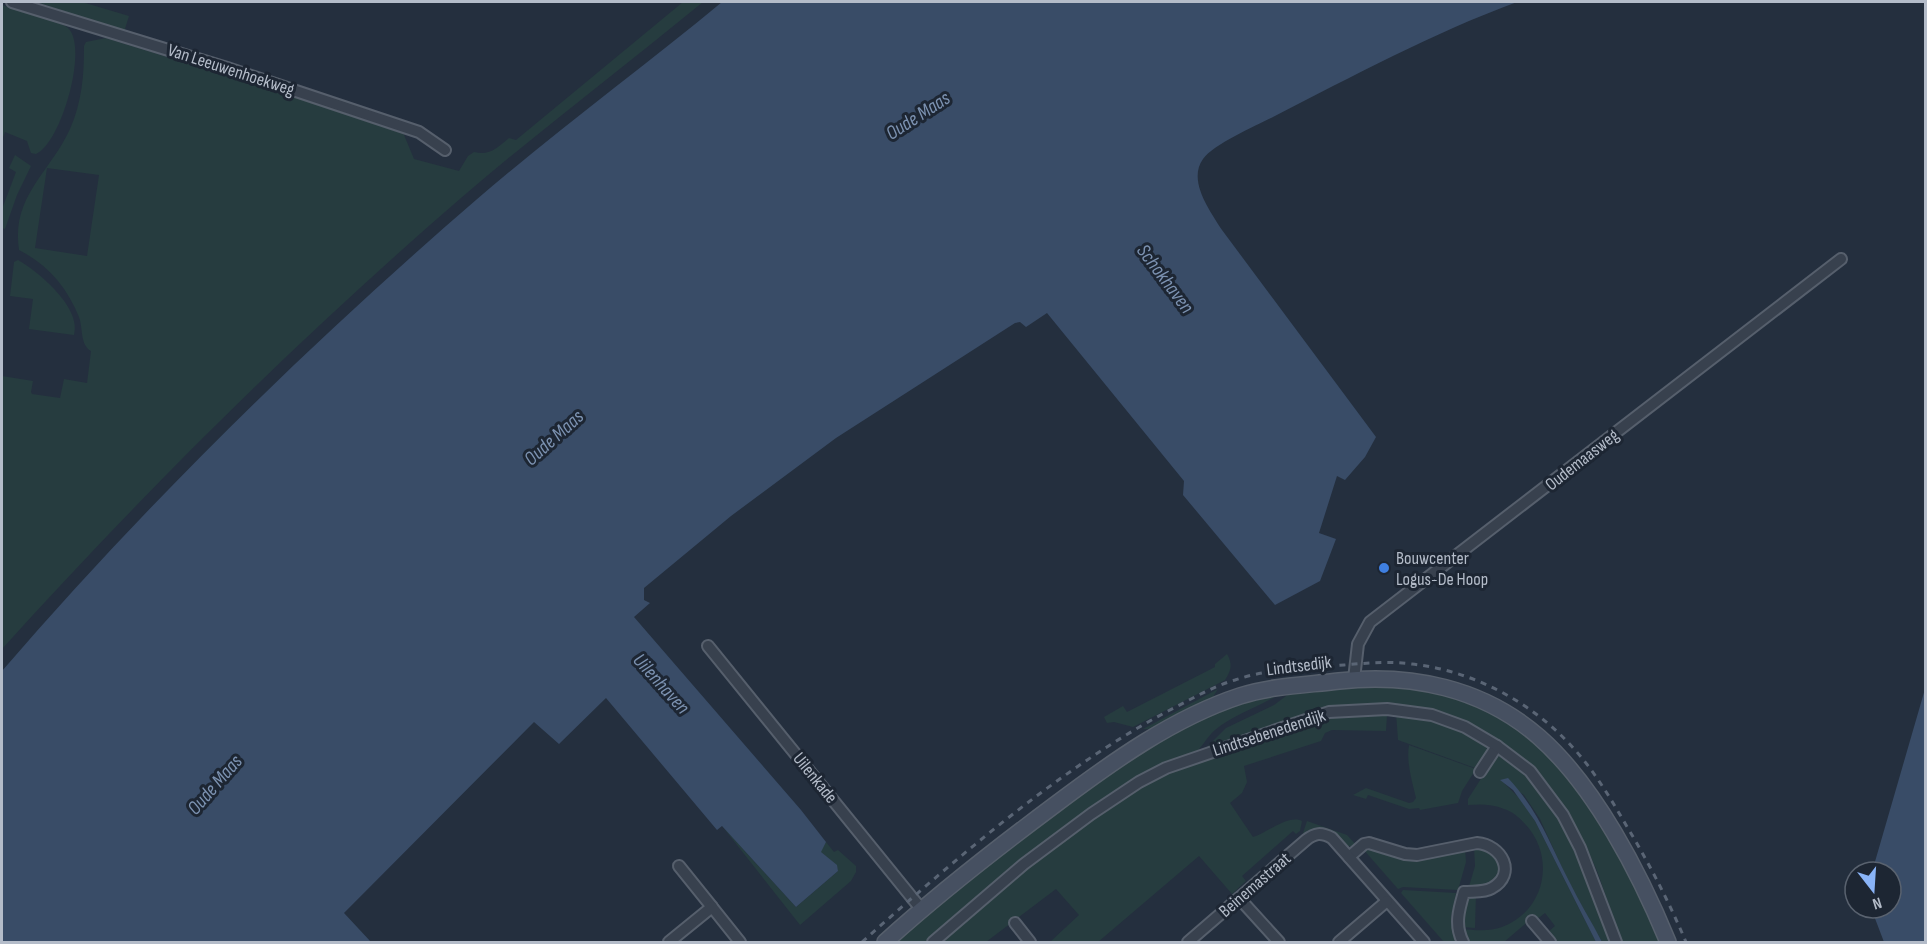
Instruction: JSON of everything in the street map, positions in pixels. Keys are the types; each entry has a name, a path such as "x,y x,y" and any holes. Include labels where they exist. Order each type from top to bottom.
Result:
{"main road":[{"name":"Lindtsedijk","path":"885,942 922,909 1029,823 1138,747 1187,719 1218,704 1257,691 1354,679 1401,679 1443,686 1497,708 1539,737 1575,776 1607,823 1640,882 1668,942"}],"street":[{"name":"Van Leeuwenhoekweg","path":"12,2 227,68 419,132 445,150"},
{"name":"Oudemaasweg","path":"1354,679 1358,644 1370,622 1841,259"},
{"name":"Uilenkade","path":"708,646 922,909"},
{"name":"Lindtsebenedendijk","path":"933,942 1024,864 1091,814 1139,782 1166,768 1329,712 1387,709 1432,715 1465,727 1497,746 1530,771 1563,815 1580,848 1616,942"},
{"path":"1480,772 1497,746"},
{"name":"Beinemastraat","path":"1188,942 1314,834 1324,834 1332,838 1349,857"},
{"path":"1424,942 1349,857 1364,844 1369,843 1405,854 1417,855 1477,843 1496,849 1504,862 1504,870 1499,883 1488,890 1464,892 1458,914 1458,925 1463,942"},
{"path":"679,866 740,942"},
{"path":"1239,898 1279,942"},
{"path":"1339,942 1387,901"},
{"path":"669,942 712,907"},
{"path":"1532,921 1550,942"},
{"path":"1015,923 1030,942"}],"green space":[{"path":"37,2 82,2 129,16 124,32"},
{"path":"683,2 703,2 491,173 400,251 224,417 112,531 2,649 2,376 33,381 32,394 60,398 64,379 87,383 91,351 83,341 79,317 62,286 47,269 19,250 18,231 26,200 62,145 74,119 82,88 86,42 106,38 402,130 414,159 459,171 468,156 474,152 489,152 509,138 516,140","holes":["47,168 99,175 87,256 35,248"]},
{"path":"2,5 63,25 68,28 74,38 74,74 63,115 45,146 36,154 31,153 27,141 5,132 2,140"},
{"path":"15,155 31,166 17,195 5,229 2,228 2,209 16,172 9,168"},
{"path":"18,260 37,273 57,292 72,314 75,325 74,335 29,329 33,299 10,296 14,262"},
{"path":"1227,654 1230,667 1225,680 1133,727 1114,722 1107,723 1104,717 1123,706 1127,712 1215,667 1215,664"},
{"path":"1397,684 1472,702 1507,721 1538,744 1565,772 1589,803 1629,872 1662,942 1622,942 1597,871 1583,840 1547,783 1523,760 1440,713 1415,707 1357,705 1322,712 1209,750 1206,748 1226,728 1274,705 1290,693 1308,689"},
{"path":"1218,689 1211,700 1155,729 1143,729"},
{"path":"1274,694 1276,696 1273,698 1222,725 1193,755 1154,770 971,905 927,942 895,942 994,858 1045,819 1141,752 1213,712"},
{"path":"1396,713 1438,721 1485,742 1487,750 1475,768 1398,740"},
{"path":"1387,715 1386,731 1332,730 1325,733 1321,741 1244,766 1247,782 1242,793 1230,803 1253,837 1290,820 1302,821 1300,831 1296,834 1293,831 1242,876 1246,881 1232,894 1199,856 1098,942 1050,942 1079,915 1056,889 986,942 937,942 1065,839 1156,778 1182,766 1309,723 1342,716"},
{"path":"1409,745 1476,769 1462,791 1458,803 1420,810 1419,808 1409,809 1368,795 1366,799 1353,795 1366,788 1409,803 1413,802 1416,798 1409,765"},
{"path":"1500,755 1523,770 1565,824 1613,942 1602,942 1568,881 1540,819 1524,795 1501,780 1522,801 1535,821 1596,942 1554,942 1548,932 1555,926 1545,913 1536,920 1532,918 1504,942 1466,942 1461,929 1492,930 1517,919 1528,909 1541,882 1543,868 1541,853 1535,838 1524,823 1513,813 1500,807 1468,805 1468,799 1493,760"},
{"path":"1307,821 1347,835 1357,846 1347,846 1332,834 1322,830 1311,831 1305,835 1303,833"},
{"path":"722,826 796,907 838,871 836,865 820,852 826,842 834,852 838,850 856,866 856,872 851,881 800,925"},
{"path":"1365,847 1392,853 1465,849 1466,862 1458,890 1403,887 1398,889 1363,849"},
{"path":"1474,847 1491,849 1501,869 1493,884 1468,890 1475,866"},
{"path":"1403,890 1456,893 1451,918 1456,942 1444,942 1401,893"},
{"path":"1476,894 1475,928 1461,927 1466,902"}],"water":[{"path":"722,2 1517,2 1424,41 1246,130 1208,153 1199,168 1198,177 1202,196 1222,230 1376,437 1365,457 1345,480 1337,476 1319,533 1336,539 1320,581 1275,605 1183,495 1184,481 1047,313 1026,327 1020,322 1015,323 836,438 731,516 644,588 644,600 650,603 634,617 801,810 826,842 821,852 837,865 838,871 796,907 722,826 717,830 606,698 559,744 534,722 344,913 371,942 2,942 2,671 113,547 171,487 230,427 351,312 506,174"},
{"path":"1925,689 1925,942 1884,942 1876,920 1903,920 1903,860 1875,860"},
{"path":"1508,778 1536,815 1602,942 1596,942 1535,821 1513,790 1500,780"}],"railway":[{"path":"862,942 971,848 1047,788 1086,761 1168,711 1218,686 1248,676 1302,668 1386,662 1435,668 1481,682 1523,705 1560,734 1590,769 1615,806 1643,854 1686,942"}],"place":[{"name":"Bouwcenter Logus-De Hoop","path":"1384,568"}],"water label":[{"name":"Oude Maas","path":"918,116"},
{"name":"Schokhaven","path":"1165,279"},
{"name":"Oude Maas","path":"554,438"},
{"name":"Uilenhaven","path":"661,684"},
{"name":"Oude Maas","path":"215,785"}]}
